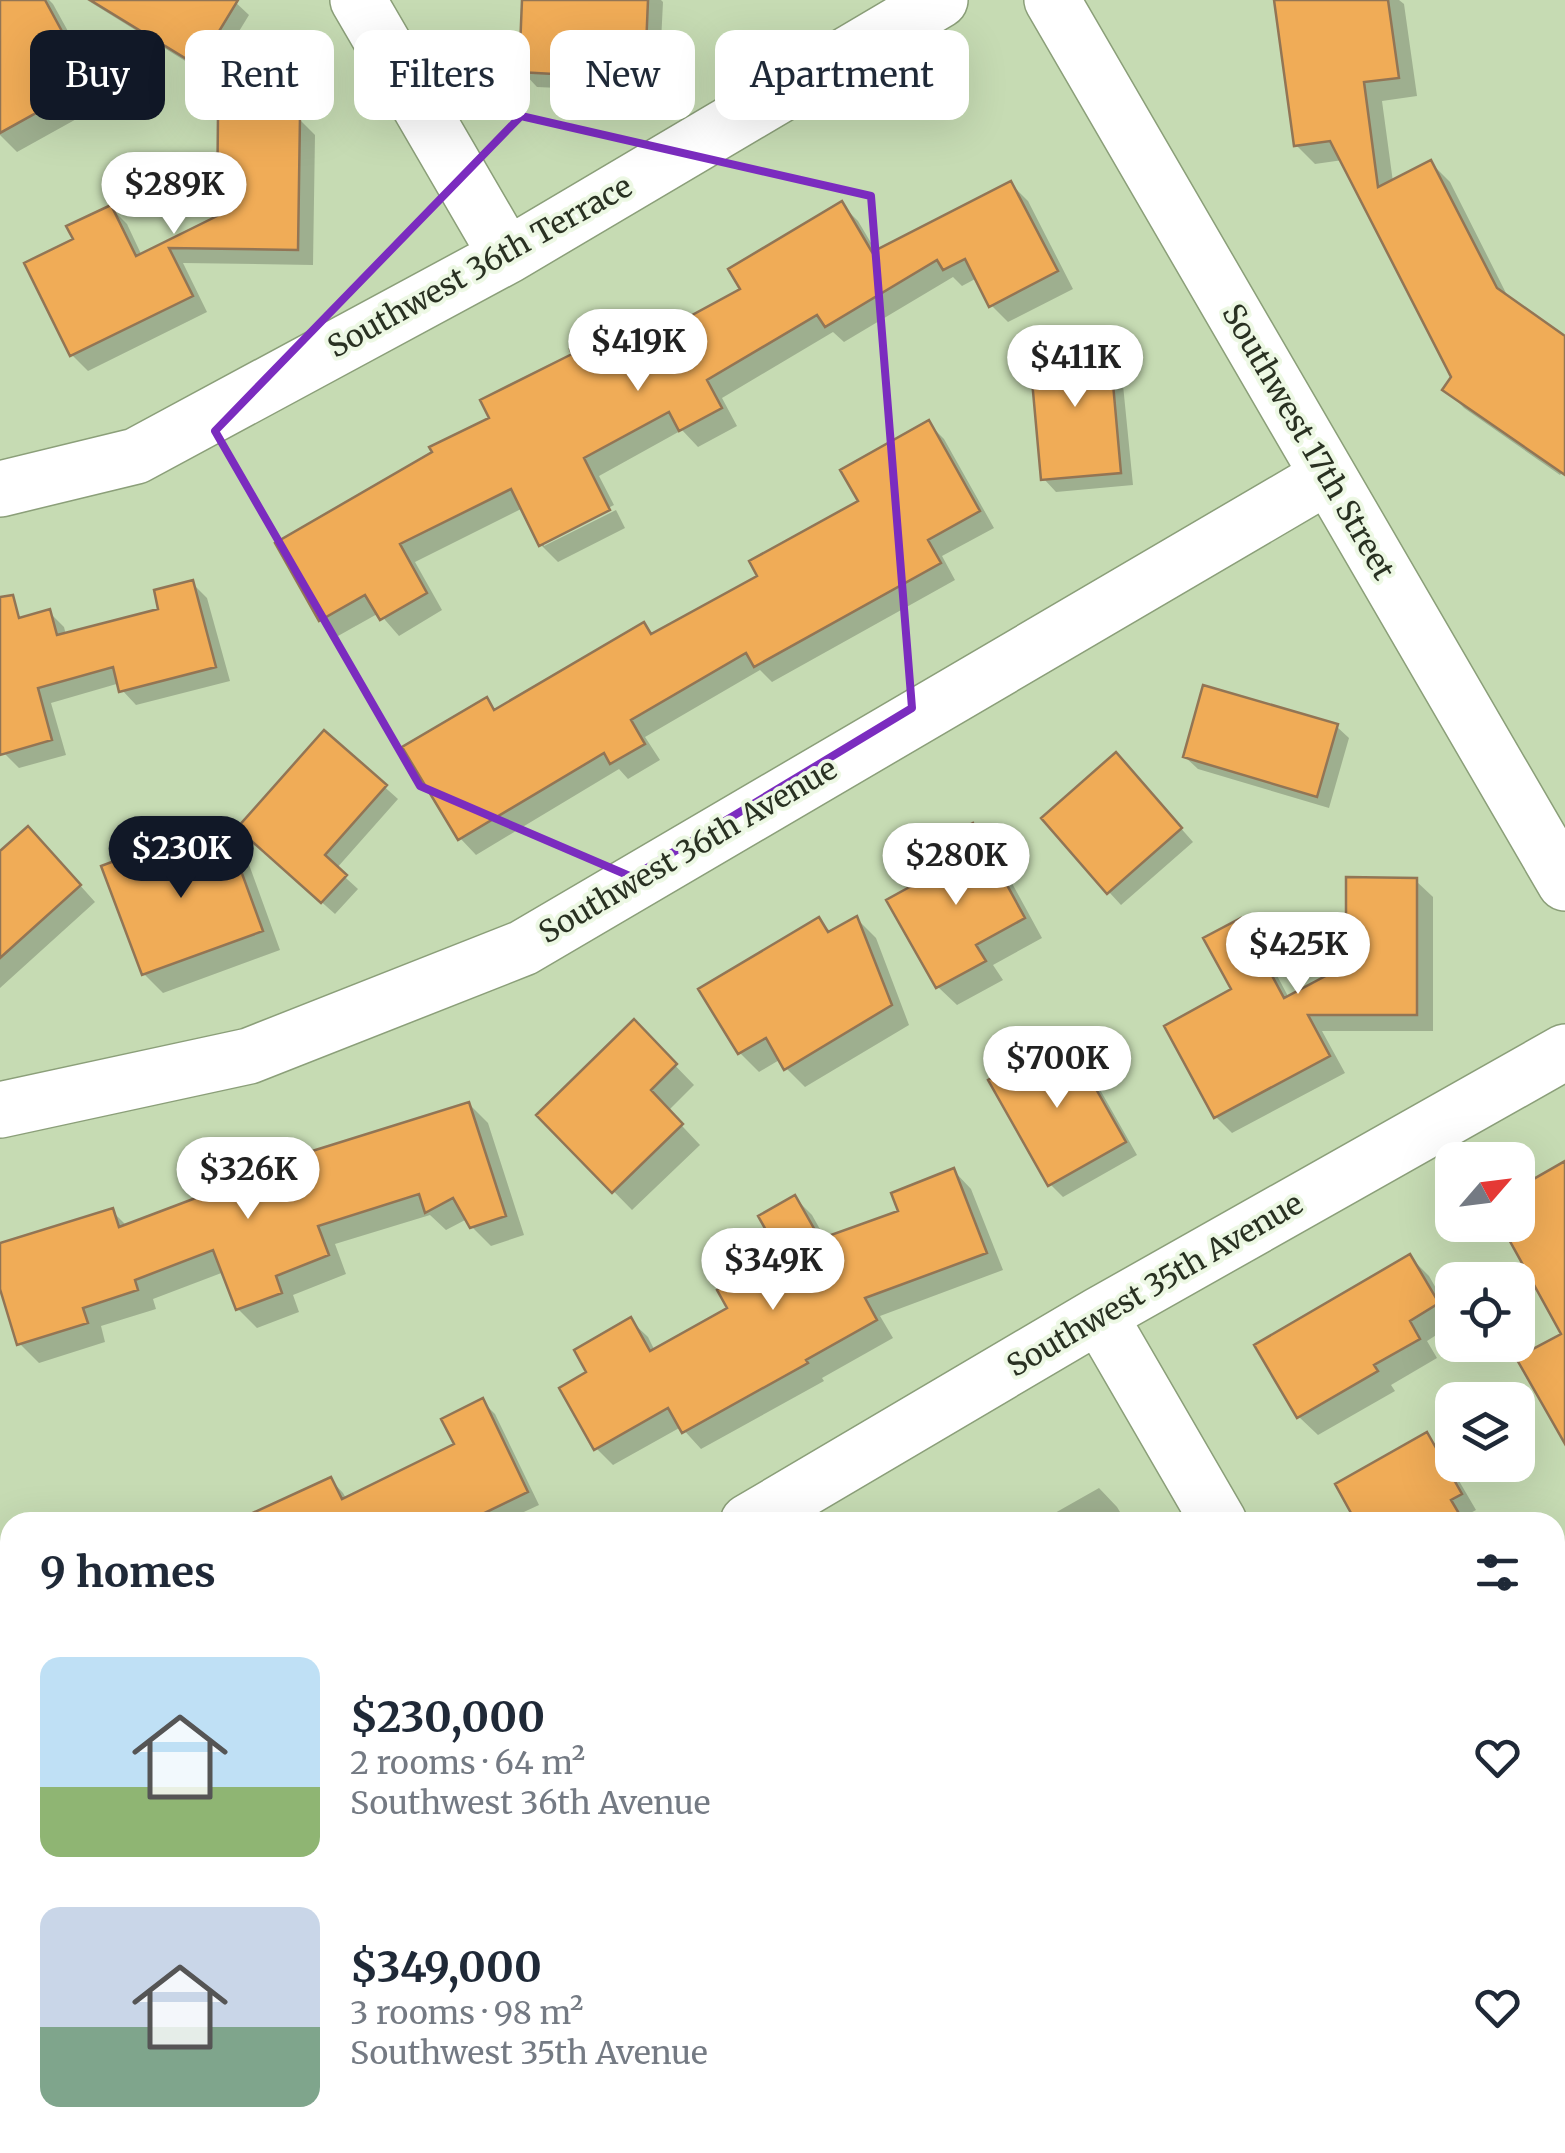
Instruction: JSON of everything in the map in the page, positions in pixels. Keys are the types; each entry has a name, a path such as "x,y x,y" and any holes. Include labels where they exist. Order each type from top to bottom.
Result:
{"street":[{"path":"358,0 506,256"},
{"name":"Southwest 36th Terrace","path":"0,489 136,456 506,256 940,0"},
{"name":"Southwest 17th Street","path":"1052,0 1565,883"},
{"name":"Southwest 36th Avenue","path":"0,1110 249,1056 522,948 1328,476"},
{"name":"Southwest 35th Avenue","path":"765,1512 1098,1315 1565,1052"},
{"path":"1098,1315 1212,1512"}],"highlighted area":[{"path":"521,116 871,196 912,708 632,877 420,786 215,431"}],"building":[{"path":"0,0 45,0 61,30 30,30 30,116 0,133"},
{"path":"90,0 238,0 220,30 185,30 185,58 165,46 165,30 139,30"},
{"path":"522,0 648,0 647,30 550,30 550,74 530,73 530,30 521,30"},
{"path":"1274,0 1388,0 1399,78 1364,82 1378,187 1431,160 1497,288 1565,336 1565,475 1442,390 1451,377 1330,141 1294,146"},
{"path":"218,120 300,120 298,250 169,248 193,296 70,356 24,263 73,239 66,226 111,205 136,256 217,216"},
{"path":"1011,181 1058,271 989,307 965,259 943,270 937,260 825,327 817,315 707,380 722,408 679,431 669,412 584,458 610,510 539,546 511,489 400,544 427,593 380,620 365,595 319,621 275,543 432,452 429,447 489,418 480,400 572,354 570,349 609,328 622,353 740,289 728,269 842,201 872,252"},
{"path":"1109,339 1121,473 1041,480 1029,347"},
{"path":"929,420 980,511 928,540 941,563 754,667 746,653 631,720 645,744 610,764 604,753 458,840 402,747 487,697 494,710 644,622 651,634 757,576 749,561 858,501 840,470"},
{"path":"193,580 216,667 119,692 113,667 38,688 52,740 0,755 0,597 13,595 19,618 50,609 57,635 158,609 154,590"},
{"path":"1203,685 1338,724 1317,797 1183,757"},
{"path":"324,730 387,785 325,855 347,875 321,903 237,828"},
{"path":"1116,752 1182,828 1107,894 1041,818"},
{"path":"973,823 1025,918 976,945 986,961 936,988 886,900 944,868 932,846"},
{"path":"28,826 81,885 0,958 0,851"},
{"path":"196,830 209,860 229,838 263,931 142,975 101,866"},
{"path":"1346,877 1417,878 1417,1015 1308,1015 1330,1056 1214,1118 1164,1026 1231,989 1203,938 1241,918 1284,998 1346,965"},
{"path":"857,916 892,1005 784,1070 766,1038 738,1054 698,989 819,917 828,932"},
{"path":"634,1019 677,1064 651,1090 683,1124 612,1193 536,1115"},
{"path":"1066,1036 1126,1142 1048,1186 988,1080"},
{"path":"469,1102 506,1216 470,1228 453,1198 425,1213 419,1194 318,1226 329,1255 276,1276 282,1293 236,1310 213,1250 135,1280 138,1290 83,1308 88,1323 17,1345 0,1289 0,1243 113,1208 119,1227 309,1152"},
{"path":"1565,1161 1565,1444 1535,1391 1535,1382 1530,1382 1518,1362 1535,1362 1535,1348 1561,1334 1535,1287 1535,1262 1521,1262 1510,1242 1535,1242 1535,1178"},
{"path":"954,1168 987,1253 865,1298 877,1320 682,1433 668,1408 594,1450 559,1388 586,1372 574,1350 631,1317 650,1351 727,1308 717,1290 780,1255 758,1216 795,1195 820,1239 898,1211 891,1193"},
{"path":"1410,1254 1435,1296 1435,1305 1410,1321 1420,1339 1374,1365 1378,1371 1297,1418 1254,1345"},
{"path":"483,1398 528,1492 487,1512 255,1512 331,1477 342,1499 454,1444 441,1419"},
{"path":"1427,1432 1435,1446 1435,1482 1455,1482 1462,1494 1451,1500 1458,1512 1350,1512 1335,1484"}]}
